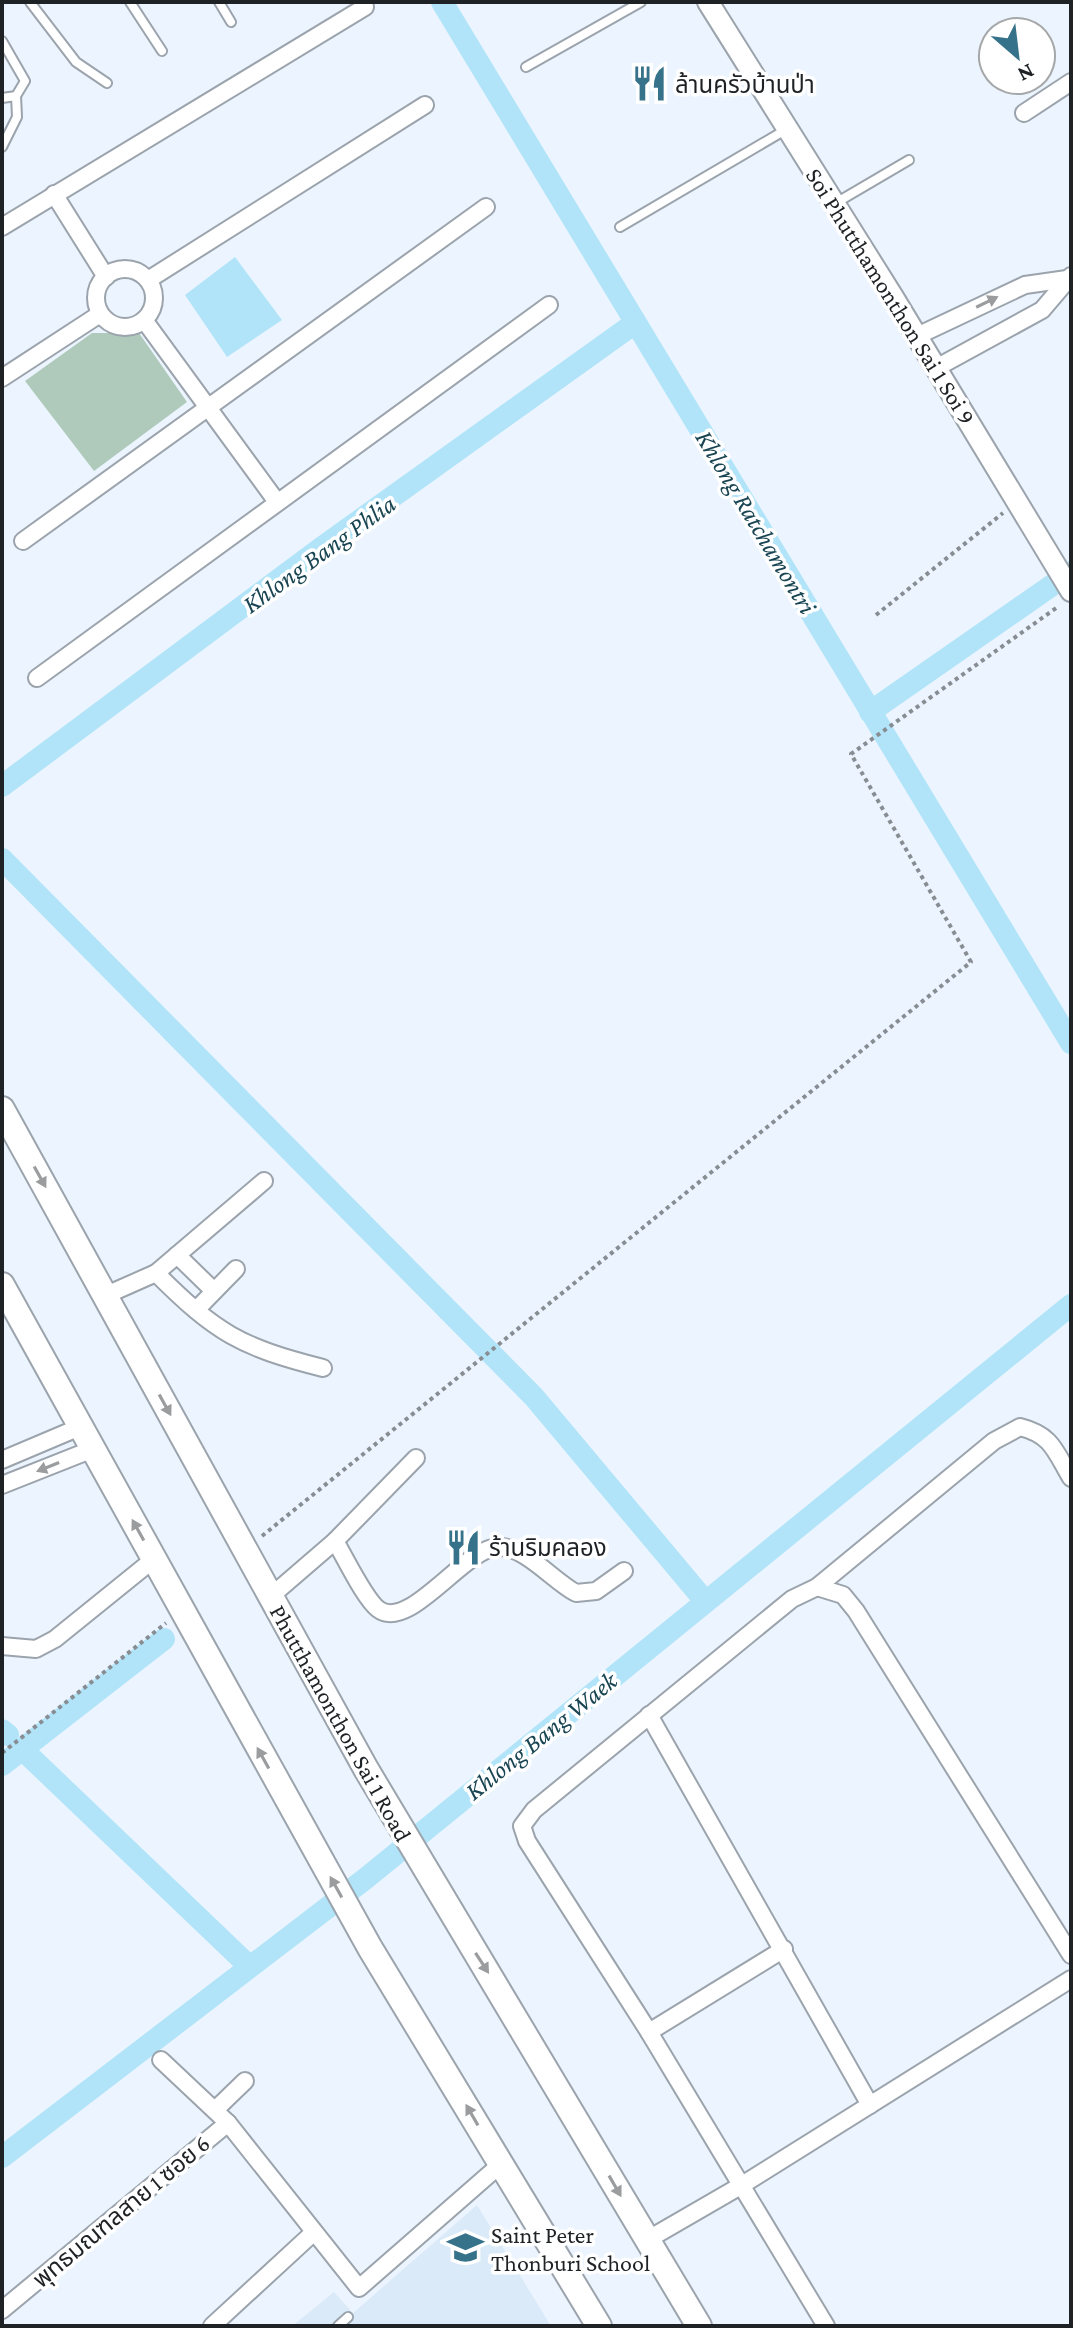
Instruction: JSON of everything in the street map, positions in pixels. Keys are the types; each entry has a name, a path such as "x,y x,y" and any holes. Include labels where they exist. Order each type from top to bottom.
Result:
{"main road":[{"name":"Phutthamonthon Sai 1 Road","path":"2,1109 366,1769 699,2326"},
{"path":"2,1285 370,1948 599,2326"}],"street":[{"name":"Soi Phutthamonthon Sai 1 Soi 9","path":"708,2 917,336 1071,591"},
{"path":"2,227 365,7"},
{"path":"1024,113 1071,82"},
{"path":"148,280 425,105"},
{"path":"54,194 106,277"},
{"path":"23,541 486,207"},
{"path":"128,270 148,280 154,301 144,320 126,327 107,321 100,314 96,294 106,277 128,270"},
{"path":"917,336 1025,285 1069,278"},
{"path":"936,368 1042,310 1069,278"},
{"path":"37,678 549,305"},
{"path":"2,378 100,314"},
{"path":"144,320 277,502"},
{"path":"104,1296 156,1273 264,1181"},
{"path":"177,1255 214,1291"},
{"path":"196,1310 236,1269"},
{"path":"156,1273 228,1336 246,1346 323,1368"},
{"path":"2,1460 80,1427"},
{"path":"826,2326 649,2032 527,1841 522,1826 534,1810 649,1715 792,1599 817,1587 994,1441 1020,1427 1039,1432 1048,1439 1071,1478"},
{"path":"2,1485 93,1449"},
{"path":"270,1597 335,1541 416,1458"},
{"path":"335,1541 377,1608 391,1614 407,1609 478,1554 495,1546 515,1549 576,1593 596,1591 624,1571"},
{"path":"2,1646 36,1649 55,1639 154,1559"},
{"path":"817,1587 843,1595 856,1611 1071,1955"},
{"path":"649,1715 870,2105"},
{"path":"649,2032 784,1949"},
{"path":"647,2240 742,2185 1071,1979"},
{"path":"161,2060 228,2123"},
{"path":"215,2110 245,2081"},
{"name":"พุทธมณฑลสาย 1 ซอย 6","path":"2,2310 228,2123 359,2288 501,2164"},
{"path":"212,2326 313,2233"}],"lane":[{"path":"30,2 76,62 107,83"},
{"path":"130,2 162,51"},
{"path":"219,2 231,22"},
{"path":"526,67 641,2"},
{"path":"2,41 23,73 23,89 16,96 2,98"},
{"path":"2,147 17,117 16,96"},
{"path":"620,227 788,129"},
{"path":"834,204 909,160"},
{"path":"338,2326 348,2317"}],"path":[{"path":"876,615 1018,502"},
{"path":"245,1550 971,962 851,754 1071,598"},
{"path":"2,1753 182,1610"}],"shaded area":[{"name":"Saint Peter Thonburi School","path":"477,2205 551,2326 292,2326 334,2292 353,2313"}],"green space":[{"path":"92,333 139,333 187,402 94,471 25,381"}],"water":[{"path":"235,257 282,320 227,357 185,295"}],"waterway":[{"name":"Khlong Ratchamontri","path":"442,2 1071,1043"},
{"name":"Khlong Bang Phlia","path":"2,786 321,548 635,323"},
{"path":"870,712 1071,572"},
{"path":"2,859 534,1397 705,1601"},
{"name":"Khlong Bang Waek","path":"2,2157 365,1879 1071,1305"},
{"path":"2,1765 164,1639"},
{"path":"2,1730 8,1735"},
{"path":"23,1750 249,1966"}],"place":[{"name":"ล้านครัวบ้านป่า","path":"649,84"},
{"name":"ร้านริมคลอง","path":"463,1547"},
{"name":"Saint Peter Thonburi School","path":"465,2248"}]}
